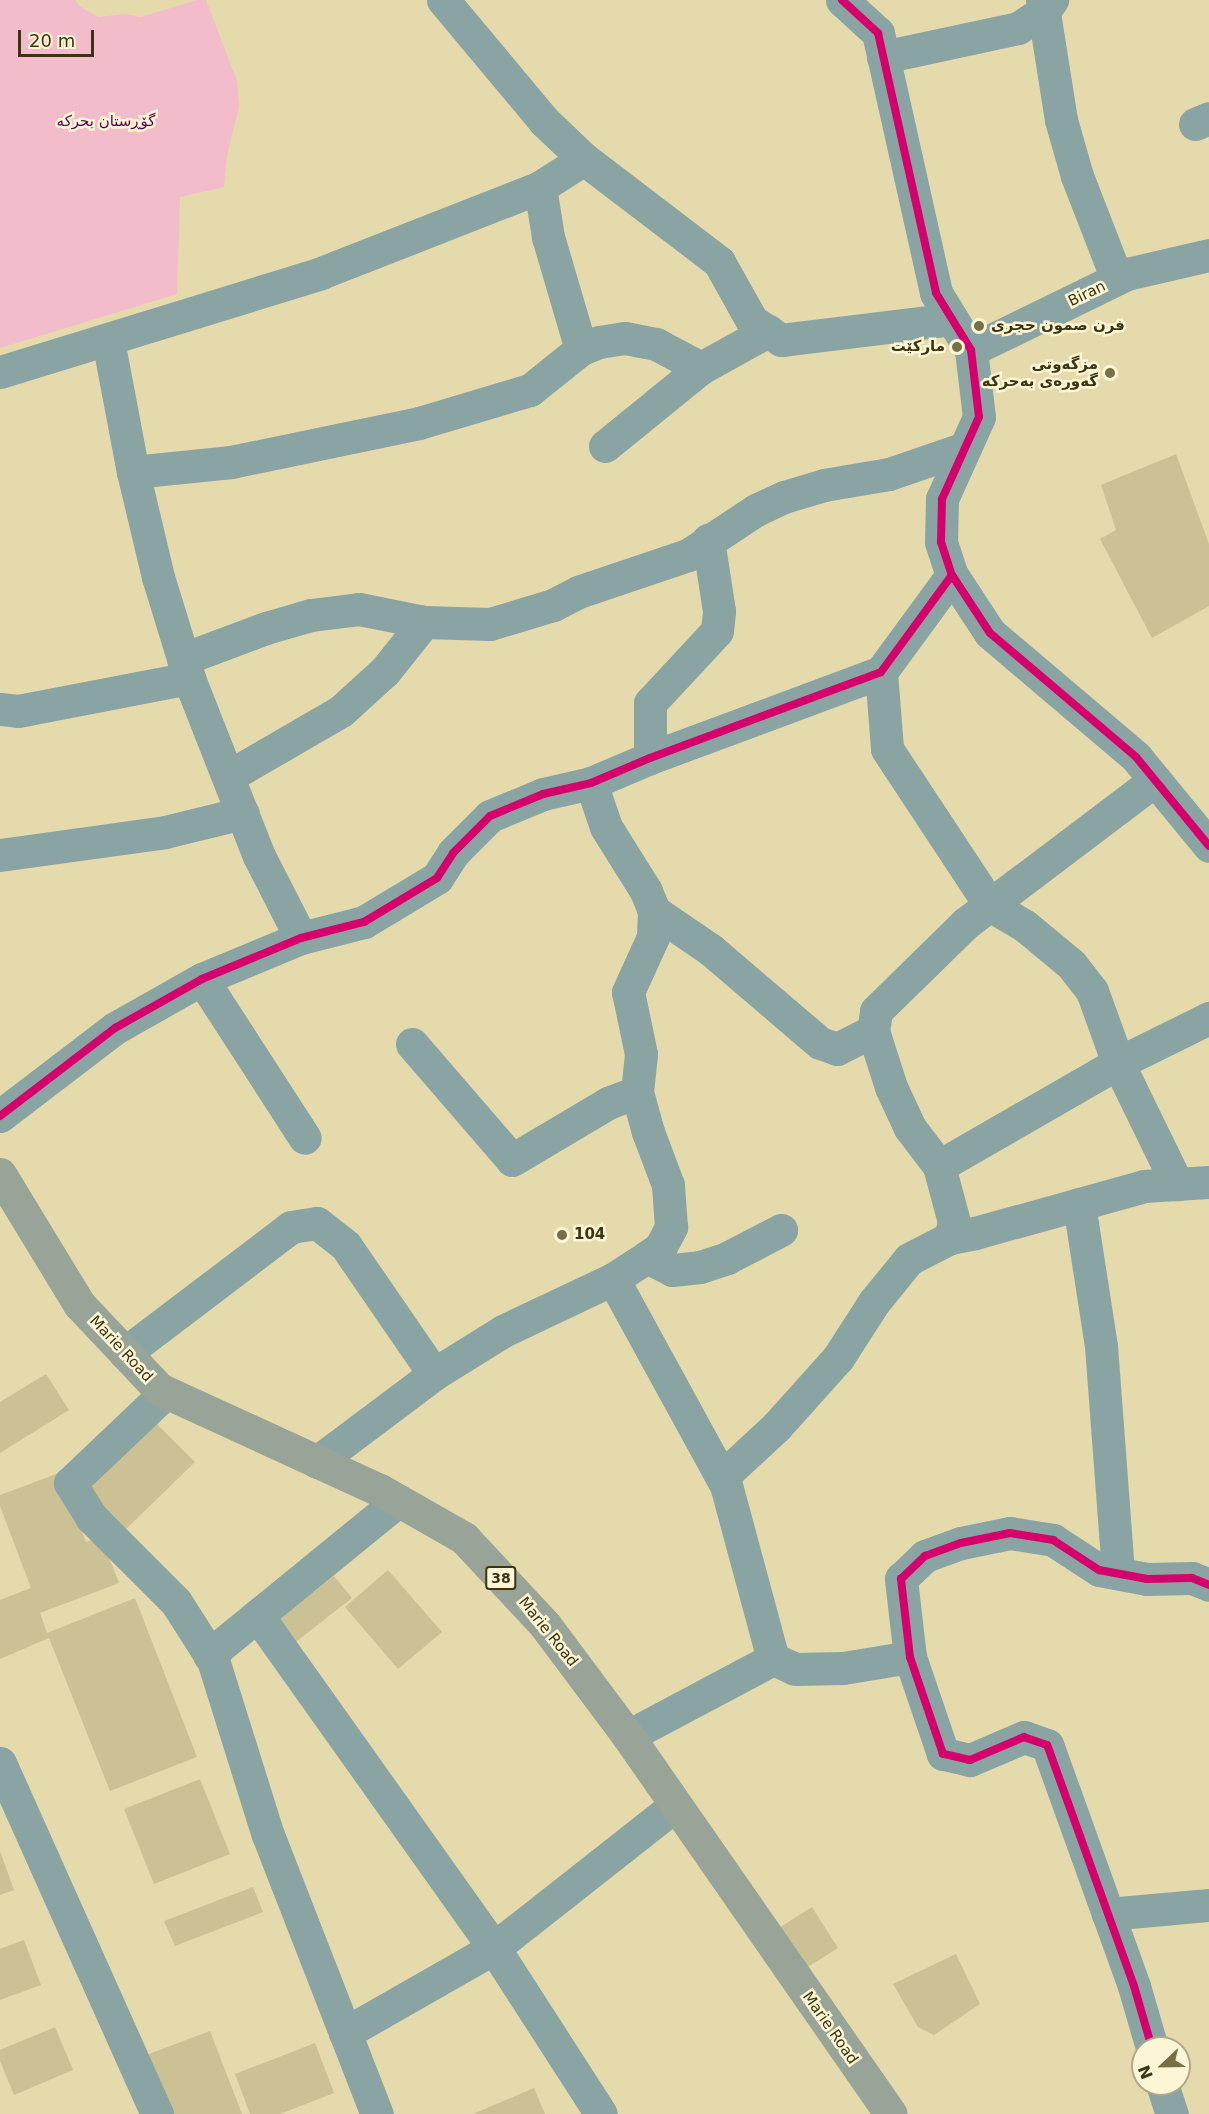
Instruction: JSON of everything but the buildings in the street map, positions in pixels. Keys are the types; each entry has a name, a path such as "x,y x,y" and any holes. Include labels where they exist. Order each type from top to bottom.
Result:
{"main road":[{"name":"Marie Road","path":"0,1174 79,1304 159,1389 398,1501 464,1538 545,1624 628,1736 891,2114"}],"street":[{"path":"443,0 544,121 584,159 719,262 752,321 781,340 952,318"},
{"path":"842,0 880,45"},
{"path":"874,0 880,45 936,293 971,350 979,417 942,499 941,542 952,575 990,633 1136,757 1209,846"},
{"path":"880,45 1018,28 1046,4"},
{"path":"1046,4 1061,120 1077,176 1117,279"},
{"path":"0,372 321,273 540,187 584,159"},
{"path":"540,187 548,237 581,349"},
{"name":"Biran","path":"971,350 1127,274 1209,255"},
{"path":"605,446 701,368 768,331"},
{"path":"133,472 231,462 419,423 530,390 581,349 599,342 625,338 656,344 701,368"},
{"path":"108,340 133,472 158,577 186,669 259,856 301,938"},
{"path":"0,709 18,711 186,669 266,628 311,615 360,609 424,622 490,624 554,605 578,592 688,555 756,510 784,497 824,485 889,474 965,448"},
{"path":"650,758 650,703 717,631 719,611 708,540"},
{"path":"0,1116 115,1028 202,979 301,938 364,922 437,878 453,853 490,816 543,795 591,783 650,758 881,672 952,575"},
{"path":"229,776 341,711 385,671 424,622"},
{"path":"881,672 886,749 990,905 1025,926 1071,964 1092,991 1118,1063 1177,1184"},
{"path":"950,1238 954,1222 939,1166 910,1128 891,1087 873,1031 876,1011 966,923 1155,780"},
{"path":"317,1462 434,1374 503,1330 613,1279 647,1257 660,1248 671,1227 668,1185 648,1132 637,1092 641,1053 628,992 653,937 654,911 646,891 606,827 591,783"},
{"path":"0,855 165,832 243,813"},
{"path":"654,911 711,950 820,1043 837,1049 873,1031"},
{"path":"202,979 305,1138"},
{"path":"939,1166 1118,1063 1209,1018"},
{"path":"412,1044 512,1160 608,1103 637,1092"},
{"path":"722,1477 776,1427 838,1358 874,1302 909,1259 950,1238 1144,1186 1209,1182"},
{"path":"1080,1204 1101,1346 1118,1573"},
{"path":"125,1353 291,1227 317,1223 346,1246 434,1374"},
{"path":"647,1257 672,1270 700,1267 727,1258 781,1230"},
{"path":"613,1279 726,1485 773,1659"},
{"path":"165,1392 70,1483 91,1517 176,1602 209,1655 268,1835 377,2114"},
{"path":"209,1655 398,1501"},
{"path":"1149,2036 1134,1986 1047,1745 1024,1737 970,1760 944,1754 910,1657 901,1579 925,1556 961,1543 1010,1533 1053,1540 1100,1570 1147,1579 1192,1578 1209,1585"},
{"path":"258,1616 494,1948 601,2114"},
{"path":"773,1659 795,1669 831,1668 910,1657"},
{"path":"628,1736 773,1659"},
{"path":"0,1763 157,2114"},
{"path":"345,2033 494,1948 676,1805"},
{"path":"1108,1914 1209,1905"},
{"path":"1166,2096 1172,2114"}],"green space":[{"name":"گۆڕستان بحركه‌","path":"0,0 76,0 79,6 98,17 125,14 141,17 197,0 206,0 237,81 239,107 227,155 224,187 180,197 177,294 0,348"}],"cycle path":[{"path":"842,0 878,33 936,293 971,350 979,417 942,499 941,542 952,575 990,633 1136,757 1209,846"},
{"path":"0,1116 115,1028 202,979 301,938 364,922 437,878 453,853 490,816 543,794 591,783 650,758 881,672 952,575"},
{"path":"1149,2036 1134,1986 1047,1745 1024,1737 970,1760 943,1754 910,1657 901,1579 925,1556 961,1543 1010,1533 1053,1540 1099,1570 1147,1579 1192,1578 1209,1585"}],"place":[{"name":"فرن صمون حجری","path":"979,326"},
{"name":"مارکێت","path":"957,347"},
{"name":"مزگەوتی گەورەی بەحرکە","path":"1110,373"},
{"name":"104","path":"562,1235"}]}
